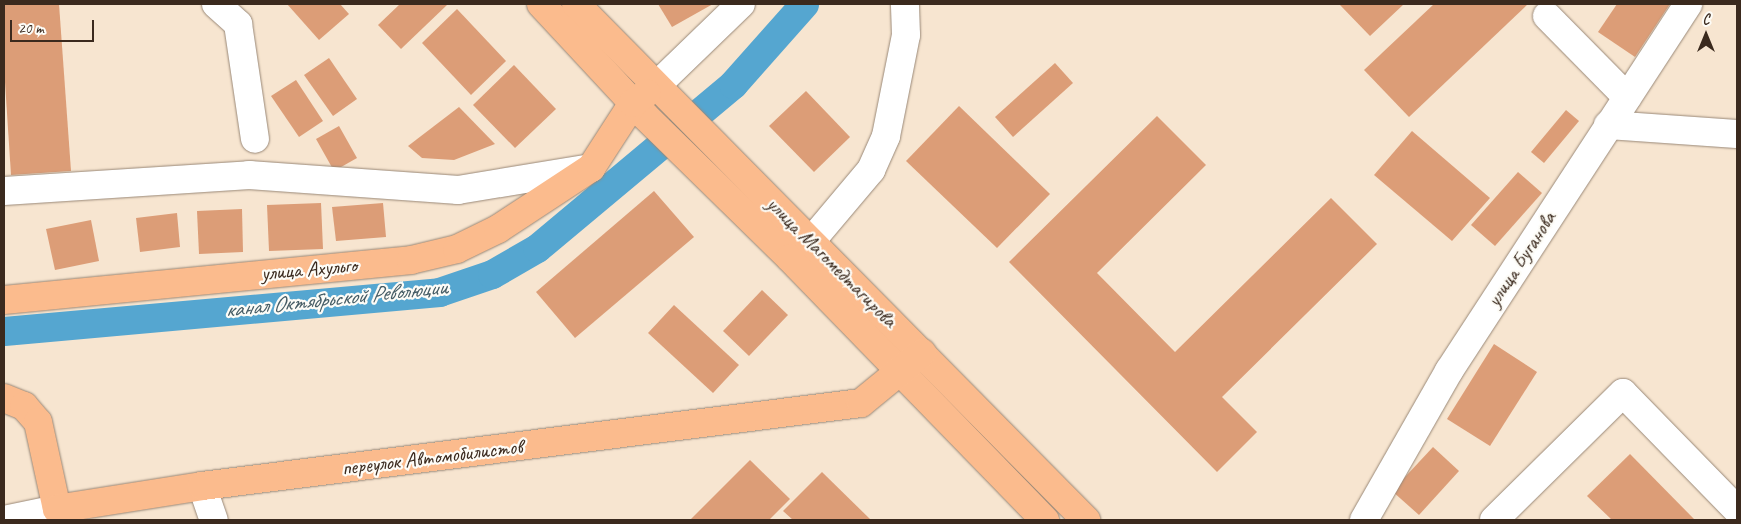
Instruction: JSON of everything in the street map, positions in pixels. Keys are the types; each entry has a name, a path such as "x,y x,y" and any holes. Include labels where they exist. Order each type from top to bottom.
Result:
{"main road":[{"name":"улица Магомедтагирова","path":"541,4 639,109 790,258 898,372 1045,520"},
{"name":"улица Магомедтагирова","path":"576,4 812,240 1086,520"},
{"path":"591,168 639,109 662,92"},
{"name":"улица Ахульго","path":"4,300 434,256 457,249 498,229 591,168"},
{"name":"переулок Автомобилистов","path":"55,515 202,486 861,403 922,353"},
{"path":"4,398 24,406 38,422 55,515"}],"street":[{"path":"216,4 238,24 254,139"},
{"path":"662,92 741,4"},
{"path":"790,258 812,240 871,170 886,136 906,35 905,4"},
{"name":"улица Буганова","path":"1364,520 1449,371 1688,4"},
{"path":"1547,16 1627,98"},
{"path":"1608,125 1737,134"},
{"path":"4,191 249,175 458,190 591,168"},
{"path":"1494,520 1623,393 1737,510"},
{"path":"202,486 214,520"},
{"path":"4,520 55,515"}],"building":[{"path":"4,4 59,4 71,171 11,175 4,67"},
{"path":"287,4 340,4 349,14 319,40"},
{"path":"400,4 447,5 401,49 378,25"},
{"path":"658,4 713,4 672,27"},
{"path":"1339,4 1404,4 1370,36"},
{"path":"1434,4 1528,4 1409,117 1364,70"},
{"path":"1617,4 1670,4 1635,57 1598,32"},
{"path":"457,9 506,61 471,95 422,43"},
{"path":"329,58 357,99 333,116 304,75"},
{"path":"1055,63 1073,83 1013,137 995,117"},
{"path":"514,65 556,109 515,148 473,105"},
{"path":"296,80 323,121 299,137 271,96"},
{"path":"806,91 850,137 814,172 769,126"},
{"path":"959,106 1050,194 997,248 906,161"},
{"path":"459,107 495,144 454,160 422,158 408,146"},
{"path":"1566,110 1579,121 1544,163 1531,152"},
{"path":"1157,116 1206,165 1097,273 1175,352 1331,198 1377,244 1222,397 1257,432 1217,472 1009,262"},
{"path":"339,126 357,158 334,171 316,139"},
{"path":"1412,131 1490,198 1452,241 1374,175"},
{"path":"1518,172 1542,193 1495,246 1471,225"},
{"path":"654,191 694,237 575,338 536,292"},
{"path":"321,203 323,249 269,251 267,205"},
{"path":"383,203 386,237 336,241 332,207"},
{"path":"242,209 243,252 199,254 197,211"},
{"path":"177,213 180,247 140,252 136,218"},
{"path":"91,220 99,261 55,270 46,229"},
{"path":"762,290 788,315 749,356 723,331"},
{"path":"674,305 739,365 713,393 648,333"},
{"path":"1494,344 1537,372 1490,446 1447,419"},
{"path":"1433,447 1459,471 1419,515 1392,491"},
{"path":"1630,454 1695,520 1612,520 1587,496"},
{"path":"750,460 790,499 769,520 690,520"},
{"path":"822,472 871,520 793,520 783,511"}],"waterway":[{"name":"канал Октябрьской Революции","path":"4,331 439,292 492,274 537,248 733,84 804,4"}]}
